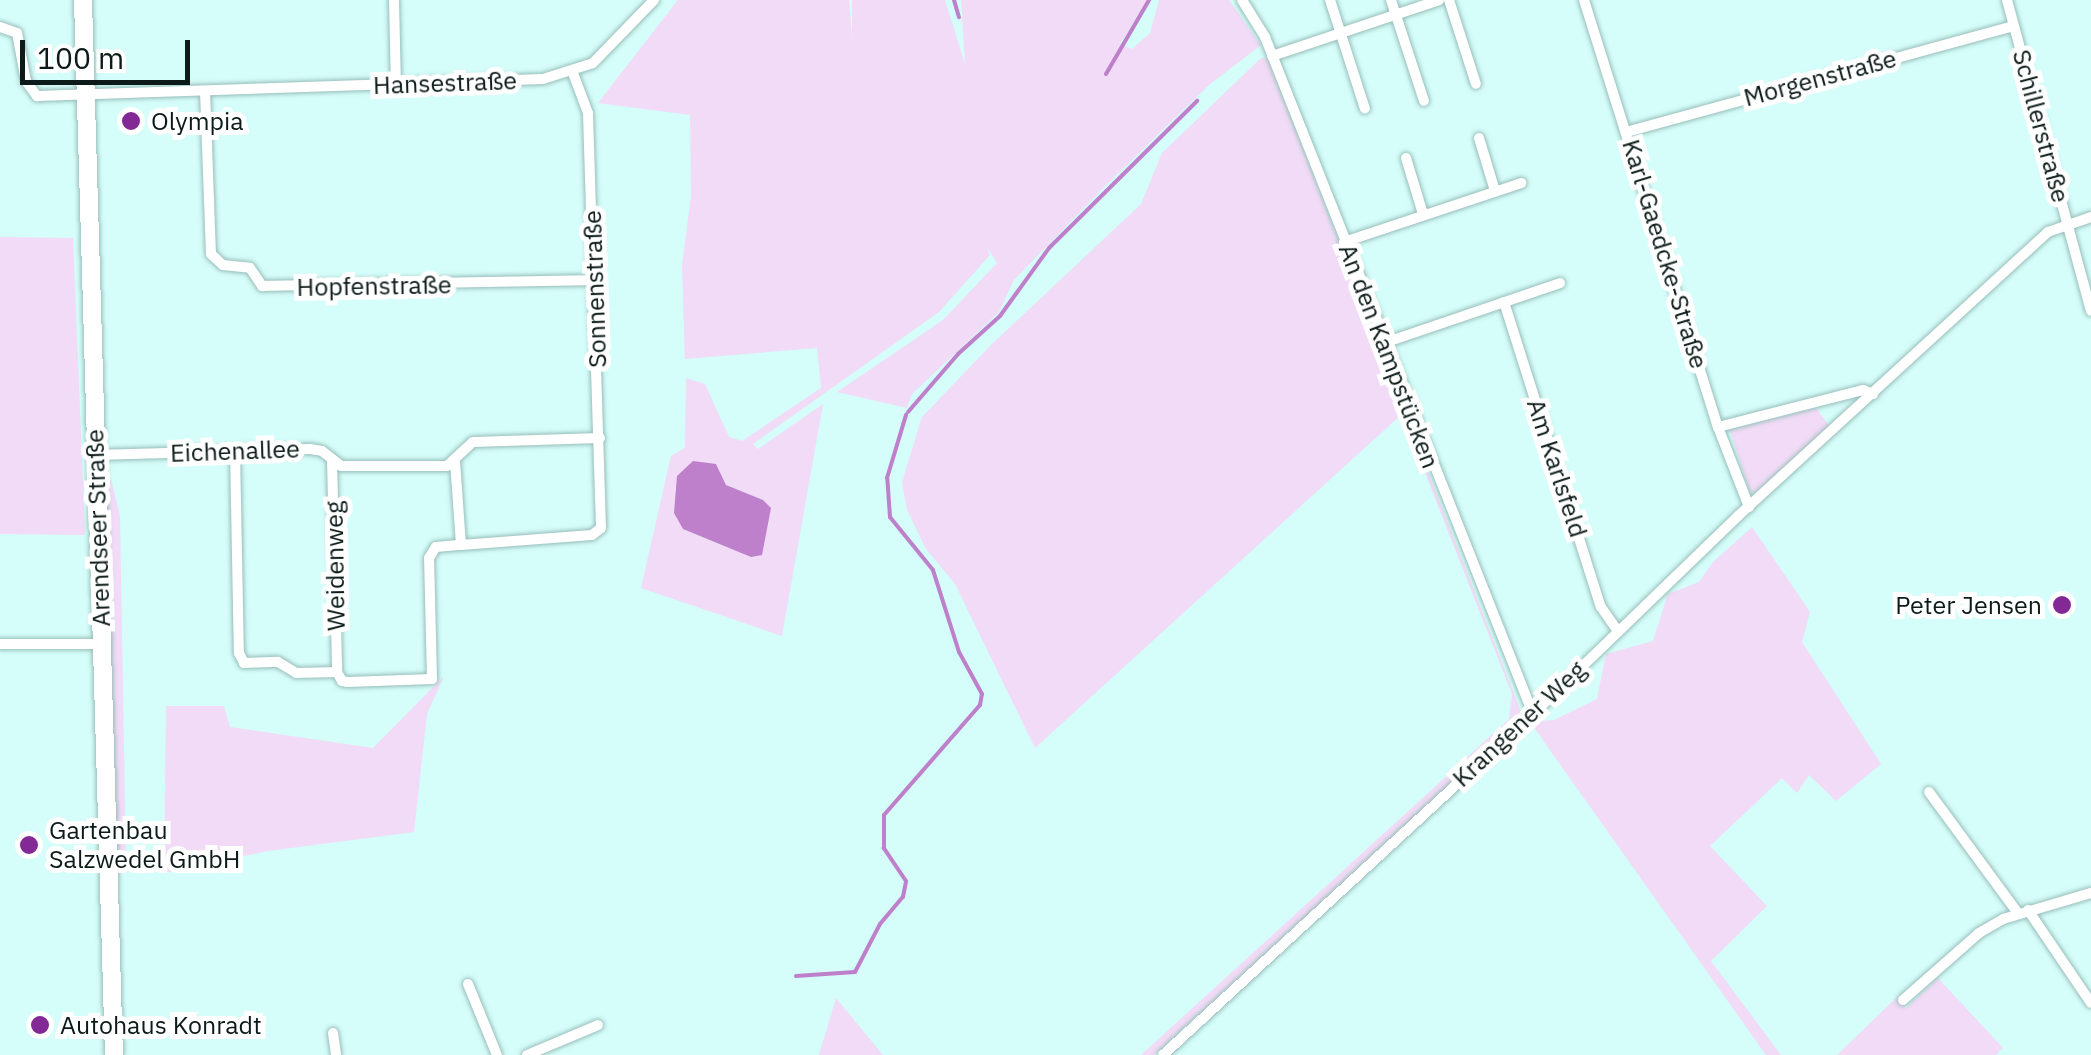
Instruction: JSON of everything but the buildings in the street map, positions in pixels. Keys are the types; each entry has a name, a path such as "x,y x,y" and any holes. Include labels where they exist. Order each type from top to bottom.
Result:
{"main road":[{"name":"Arendseer Straße","path":"84,0 114,1055"}],"street":[{"path":"394,0 396,84"},
{"name":"Hansestraße","path":"0,28 12,30 22,42 29,90 37,96 543,79 573,73 598,58 654,0"},
{"name":"An den Kampstücken","path":"1242,0 1272,56 1534,714"},
{"path":"1330,0 1365,109"},
{"path":"1391,0 1424,101"},
{"path":"1272,56 1439,0"},
{"path":"1449,0 1476,84"},
{"name":"Karl-Gaedcke-Straße","path":"1584,0 1718,427 1749,507"},
{"name":"Schillerstraße","path":"2006,0 2091,310"},
{"name":"Morgenstraße","path":"1626,132 2014,26"},
{"name":"Sonnenstraße","path":"461,545 592,535 601,528 588,114 573,73"},
{"name":"Hopfenstraße","path":"206,91 211,254 223,265 250,268 262,286 594,280"},
{"path":"1479,138 1495,191"},
{"path":"1406,158 1423,214"},
{"path":"1344,242 1521,182"},
{"name":"Krangener Weg","path":"1164,1055 1534,714 1616,630 2048,232 2091,216"},
{"path":"1384,343 1560,283"},
{"name":"Am Karlsfeld","path":"1504,302 1601,607 1616,630"},
{"path":"1718,427 1863,390 1874,394"},
{"name":"Eichenallee","path":"96,455 310,449 354,467 447,466 473,442 600,438"},
{"path":"234,451 239,652 244,663 278,662 296,673 337,672 342,681 348,682 432,679 432,548 461,545 455,461"},
{"name":"Weidenweg","path":"332,460 337,672"},
{"path":"0,644 102,644"},
{"path":"1929,792 2091,1003"},
{"path":"1902,1000 1979,934 2023,912 2091,894"},
{"path":"468,984 497,1055"},
{"path":"527,1055 598,1025"},
{"path":"334,1032 336,1055"}],"shaded area":[{"path":"678,0 849,0 852,38 852,0 945,0 965,64 961,0 1147,0 1120,44 1132,49 1150,33 1159,0 1229,0 1261,45 1209,85 1107,184 1014,280 999,312 912,394 907,408 837,392 943,320 997,263 986,245 990,255 939,312 753,444 758,449 823,404 782,636 641,588 671,456 685,448 686,378 705,384 729,437 742,441 821,388 817,348 685,359 682,265 691,196 690,115 598,103","holes":["716,464 726,485 763,500 751,557 683,529"]},
{"path":"1261,58 1268,58 1521,712 1518,722 1154,1055 1141,1055 1509,719 1512,694 1402,414 1035,748 955,584 926,549 907,510 902,482 922,417 992,344 1141,204 1162,153"},
{"path":"0,237 73,238 85,535 0,534"},
{"path":"1816,408 1830,427 1758,493 1749,491 1730,430"},
{"path":"693,461 716,464 726,485 763,500 771,508 762,555 751,557 683,529 674,513 677,476"},
{"path":"111,479 120,516 126,865 115,882 102,497"},
{"path":"1752,527 1810,612 1802,642 1881,764 1836,801 1809,775 1797,793 1782,778 1710,846 1767,906 1711,961 1781,1055 1766,1055 1530,722 1554,720 1597,699 1606,654 1653,641 1668,594 1699,582 1713,562"},
{"path":"444,676 427,714 414,832 268,851 164,873 166,706 224,706 230,727 373,748"},
{"path":"1938,978 2003,1048 1996,1055 1837,1055 1897,997 1906,1008"},
{"path":"836,998 883,1055 819,1055"}],"waterway":[{"path":"954,0 959,17"},
{"path":"1106,74 1149,0"},
{"path":"908,412 958,354 1000,316 1049,248 1197,101"},
{"path":"796,976 855,972 880,924 903,897 906,881 884,848 884,815 980,705 982,694 959,652 933,570 890,517 887,478 906,415"}],"place":[{"name":"Olympia","path":"131,121"},
{"name":"Peter Jensen","path":"2062,605"},
{"name":"Gartenbau Salzwedel GmbH","path":"29,845"},
{"name":"Autohaus Konradt","path":"40,1025"}]}
